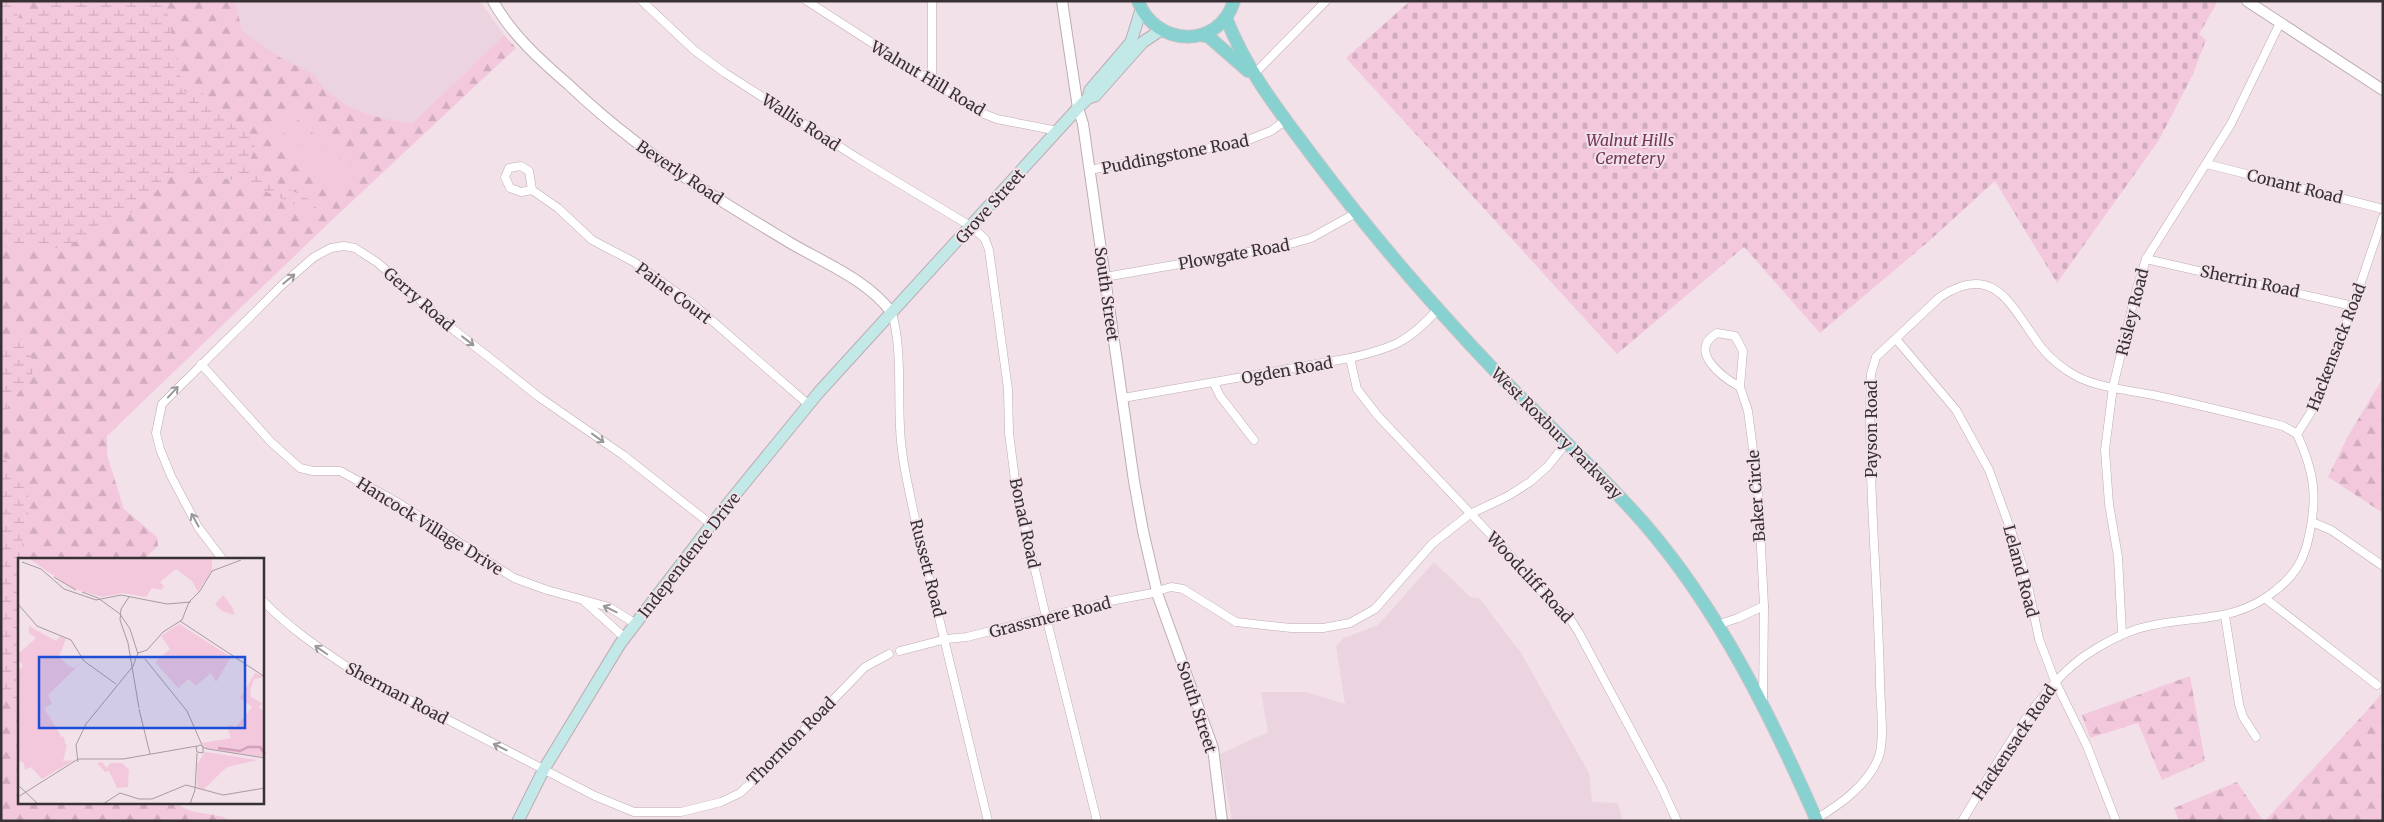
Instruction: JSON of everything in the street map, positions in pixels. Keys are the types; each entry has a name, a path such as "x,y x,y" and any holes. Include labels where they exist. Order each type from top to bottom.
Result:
{"main road":[{"path":"1139,6 1153,25 1161,30 1181,36 1201,35 1210,31 1226,18 1234,1"},
{"name":"Grove Street","path":"1088,98 1090,90 1131,42 1139,6"},
{"name":"West Roxbury Parkway","path":"1226,18 1252,75"},
{"name":"Grove Street","path":"892,313 1078,108 1088,98 1095,96 1143,42 1161,30"},
{"name":"West Roxbury Parkway","path":"1201,35 1209,37 1252,75 1356,213 1438,309 1643,522 1688,581 1717,625 1763,707 1817,820"},
{"name":"Independence Drive","path":"518,821 544,769 625,638 712,525 809,405 892,313"}],"street":[{"name":"Beverly Road","path":"493,1 506,21 525,43 566,83 633,140 741,213 880,297 892,313"},
{"name":"Wallis Road","path":"642,1 694,50 725,74 859,159 972,227"},
{"name":"Walnut Hill Road","path":"807,1 979,112 997,119 1058,131"},
{"path":"932,1 932,80"},
{"name":"South Street","path":"1062,1 1078,108 1090,170 1143,531 1157,591 1212,748 1222,821"},
{"path":"1252,75 1326,1"},
{"path":"2247,1 2383,90"},
{"name":"Risley Road","path":"2122,634 2118,557 2106,484 2106,430 2113,387 2146,259 2231,124 2280,23"},
{"name":"Puddingstone Road","path":"1090,170 1243,142 1268,133 1286,120"},
{"name":"Conant Road","path":"2207,164 2383,209"},
{"name":"Paine Court","path":"532,190 558,208 592,240 634,262 694,305 809,405"},
{"name":"Plowgate Road","path":"1105,276 1283,246 1311,238 1356,213"},
{"name":"Hackensack Road","path":"1962,821 2004,754 2055,681 2085,655 2122,634 2154,626 2225,616 2244,610 2266,599 2286,582 2299,567 2312,522 2314,484 2297,434 2313,409 2353,306 2383,216"},
{"name":"Bonad Road","path":"972,227 985,239 989,250 1008,389 1009,433 1016,488 1097,821"},
{"name":"Gerry Road","path":"222,558 202,533 184,501 160,449 157,436 162,404 282,284 314,257 331,248 355,248 378,263 454,330 531,390 622,455 712,525"},
{"name":"Sherrin Road","path":"2146,259 2353,306"},
{"name":"Payson Road","path":"1817,820 1848,796 1868,777 1880,753 1879,634 1872,522 1870,384 1876,357 1940,297 1952,289 1966,284 1980,284 1993,287 2004,295 2042,348 2056,362 2076,376 2113,387 2282,426 2297,434"},
{"name":"Ogden Road","path":"1123,398 1350,358 1387,349 1404,341 1422,327 1438,309"},
{"name":"Russett Road","path":"892,313 898,346 900,430 914,514 946,639 988,821"},
{"name":"Baker Circle","path":"1740,387 1714,368 1705,352 1705,344 1709,338 1717,333 1735,336 1743,351 1740,387 1748,411 1758,488 1764,606 1763,707"},
{"name":"Leland Road","path":"1896,339 1956,410 1989,470 2027,581 2039,639 2055,681 2087,746 2116,821"},
{"name":"Woodcliff Road","path":"1350,358 1357,388 1378,416 1546,598 1569,617 1657,778 1677,821"},
{"name":"Hancock Village Drive","path":"201,364 271,442 300,468 313,471 340,471 397,502 514,578 547,590 609,607 636,624"},
{"path":"1214,383 1220,396 1254,440"},
{"name":"Grassmere Road","path":"946,639 967,637 1171,587 1183,589 1236,622 1291,628 1323,628 1350,623 1375,609 1432,544 1470,514 1508,496 1530,482 1548,466 1566,443"},
{"path":"2312,522 2331,530 2383,566"},
{"path":"2266,599 2377,685"},
{"name":"Hancock Village Drive","path":"583,600 625,638"},
{"name":"Sherman Road","path":"264,602 281,620 318,648 352,670 544,769"},
{"path":"1717,625 1764,606"},
{"path":"2225,616 2239,704 2243,718 2256,737"},
{"path":"900,651 946,639"},
{"name":"Thornton Road","path":"544,769 595,796 634,812 681,812 721,802 740,793 770,765 864,668 889,654"}],"shaded area":[{"path":"173,1 480,1 504,35 330,204"},
{"path":"1434,562 1470,597 1479,598 1521,653 1589,773 1592,802 1618,803 1623,821 1232,821 1220,754 1268,732 1261,692 1306,692 1345,704 1336,646 1344,638 1378,625"}],"green space":[{"path":"1,1 235,1 242,31 279,57 313,74 323,88 346,105 372,116 412,124 504,35 516,48 331,221 107,436 107,455 124,509 157,537 158,546 145,558 18,558 18,804 178,804 190,811 218,816 231,821 1,821"},
{"path":"1,1 10,1 19,18 25,19 50,7 55,1 165,1 180,71 181,89 186,92 198,90 231,115 254,140 255,148 251,158 251,165 254,171 310,200 319,211 305,209 242,181 214,177 172,176 135,211 83,239 57,248 46,248 37,242 19,248 1,245"},
{"name":"Walnut Hills Cemetery","path":"1410,1 2218,1 2199,34 2206,40 2193,74 2159,140 2057,283 1995,181 1928,242 1820,333 1744,247 1617,354 1346,58"},
{"path":"290,105 302,116 277,140 266,129"},
{"path":"304,118 315,129 291,153 280,142"},
{"path":"318,131 329,143 305,167 293,156"},
{"path":"331,145 342,156 318,180 307,169"},
{"path":"344,159 356,170 332,194 320,183"},
{"path":"15,339 21,340 28,351 32,359 33,373 8,407 1,425 1,346"},
{"path":"2383,378 2383,513 2328,477 2348,436"},
{"path":"1,454 27,486 30,510 22,528 23,558 18,558 18,706 1,698"},
{"path":"2190,676 2205,761 2162,780 2138,723 2090,738 2082,715"},
{"path":"2383,692 2383,821 2265,821 2373,704"},
{"path":"2237,782 2263,821 2179,821 2174,808"}]}
